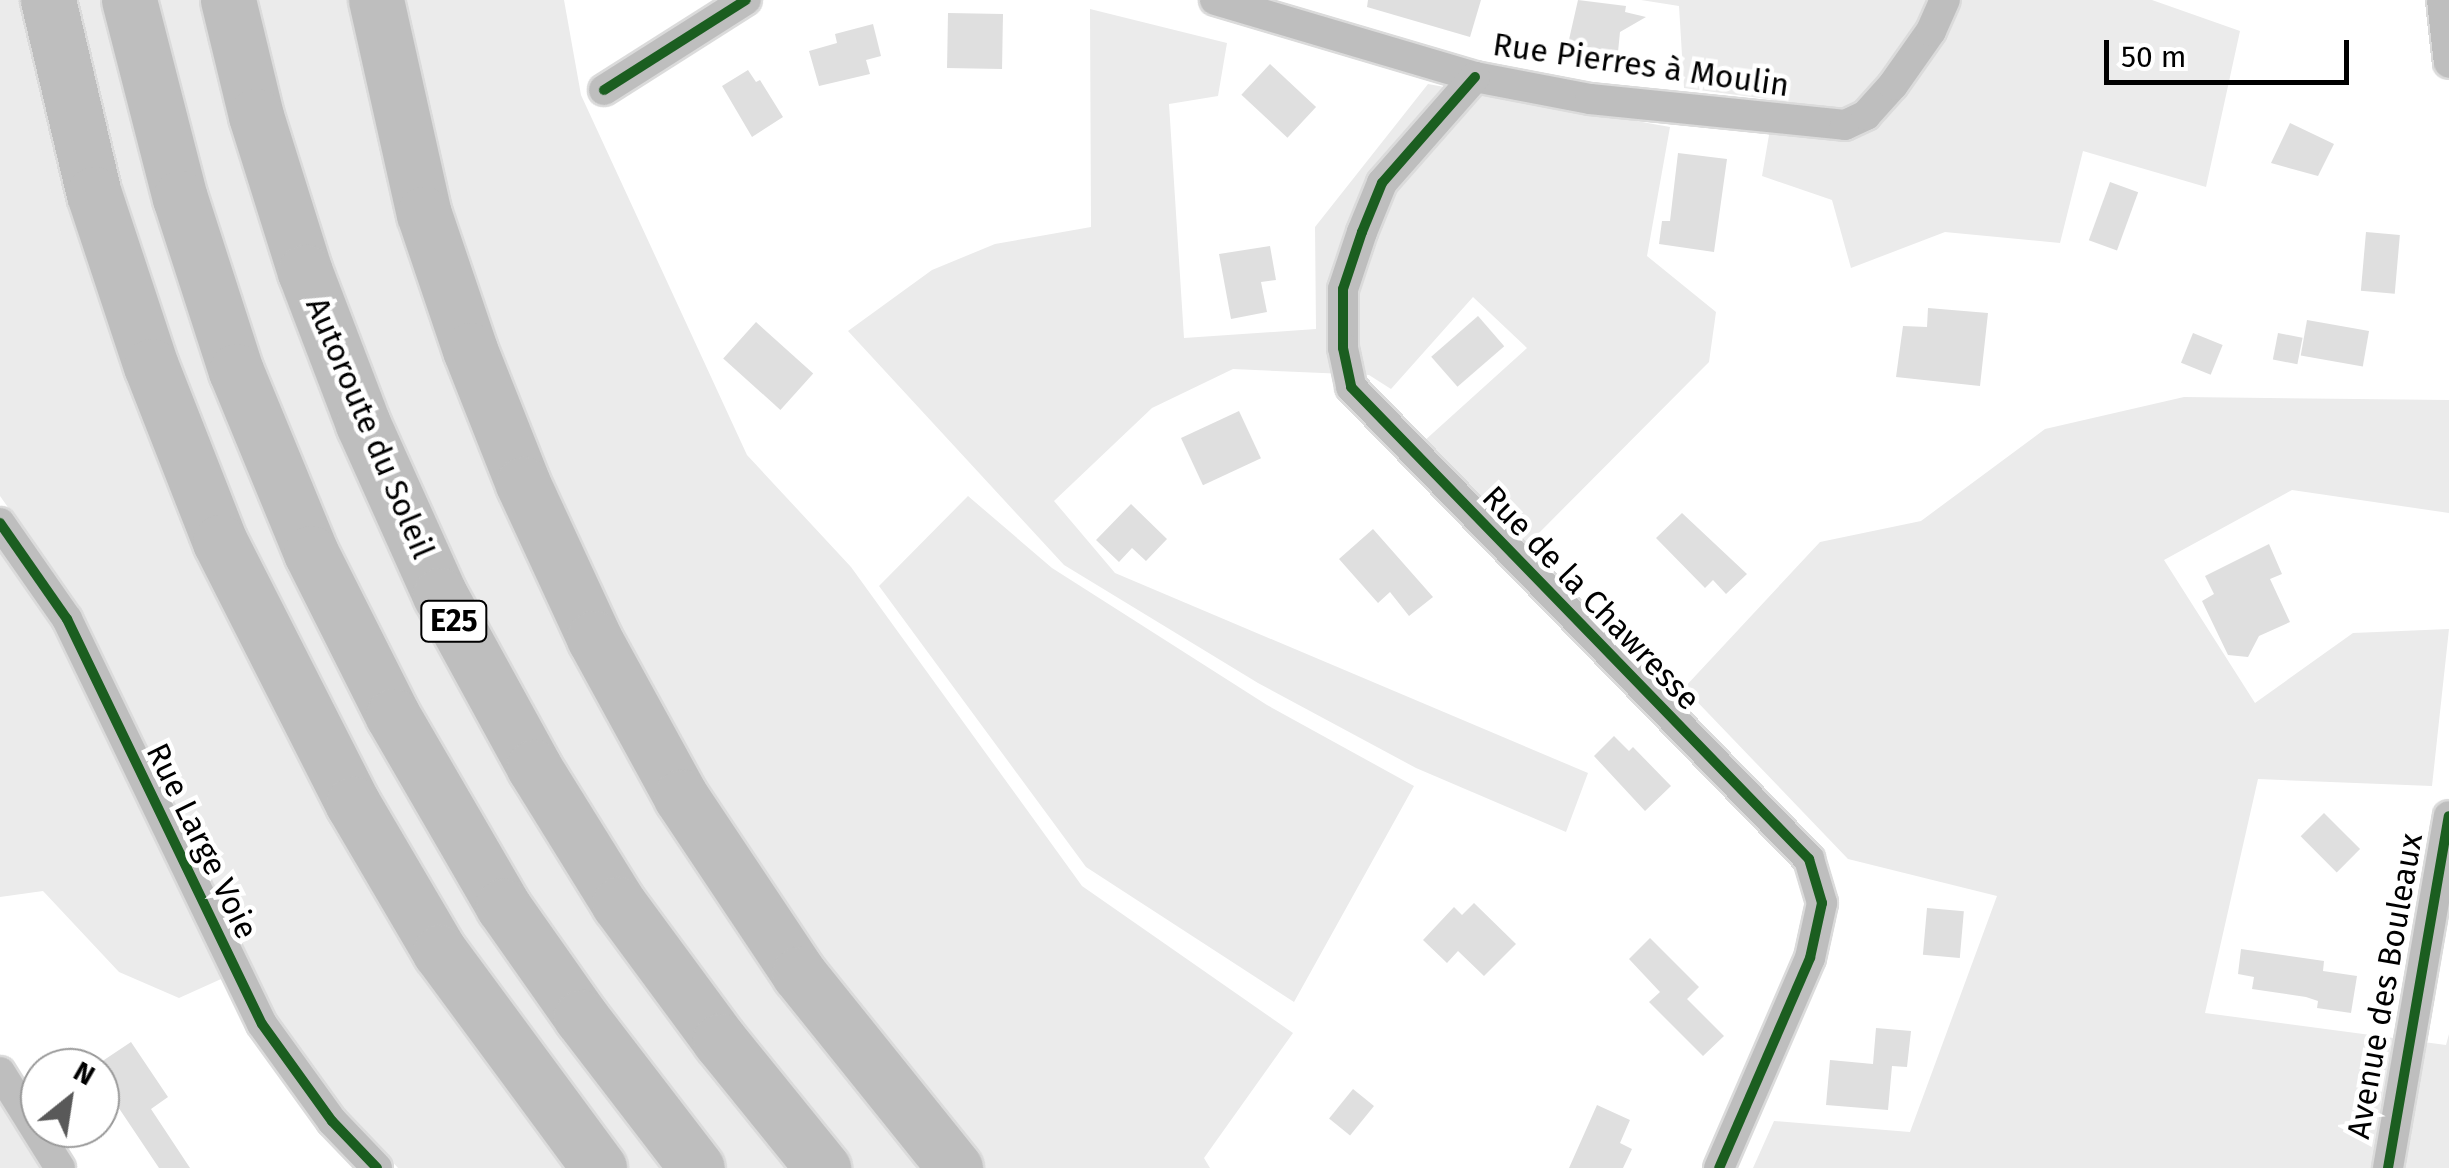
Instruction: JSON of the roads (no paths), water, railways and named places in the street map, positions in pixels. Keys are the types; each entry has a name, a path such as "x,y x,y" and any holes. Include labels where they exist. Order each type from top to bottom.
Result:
{"highway":[{"path":"48,0 94,194 151,366 220,542 353,804 440,952 600,1168"},
{"path":"129,0 180,198 236,371 311,553 394,716 504,906 582,1018 697,1168"},
{"name":"Autoroute du Soleil","path":"228,0 256,116 305,272 363,424 440,595 534,767 619,904 720,1040 824,1168"},
{"path":"376,0 424,214 464,333 523,484 594,638 681,797 799,974 954,1168"}],"street":[{"path":"604,90 746,0"},
{"name":"Rue Pierres à Moulin","path":"1215,0 1475,77 1590,99 1845,125 1866,115 1894,86 1931,31 1945,0"},
{"path":"2442,0 2449,63"},
{"name":"Rue de la Chawresse","path":"1475,77 1382,184 1362,232 1343,290 1344,348 1351,387 1810,859 1822,903 1810,958 1719,1168"},
{"name":"Rue Large Voie","path":"0,524 67,619 262,1024 332,1121 377,1168"},
{"name":"Avenue des Bouleaux","path":"2388,1168 2449,816"},
{"path":"0,1072 60,1168"}]}
